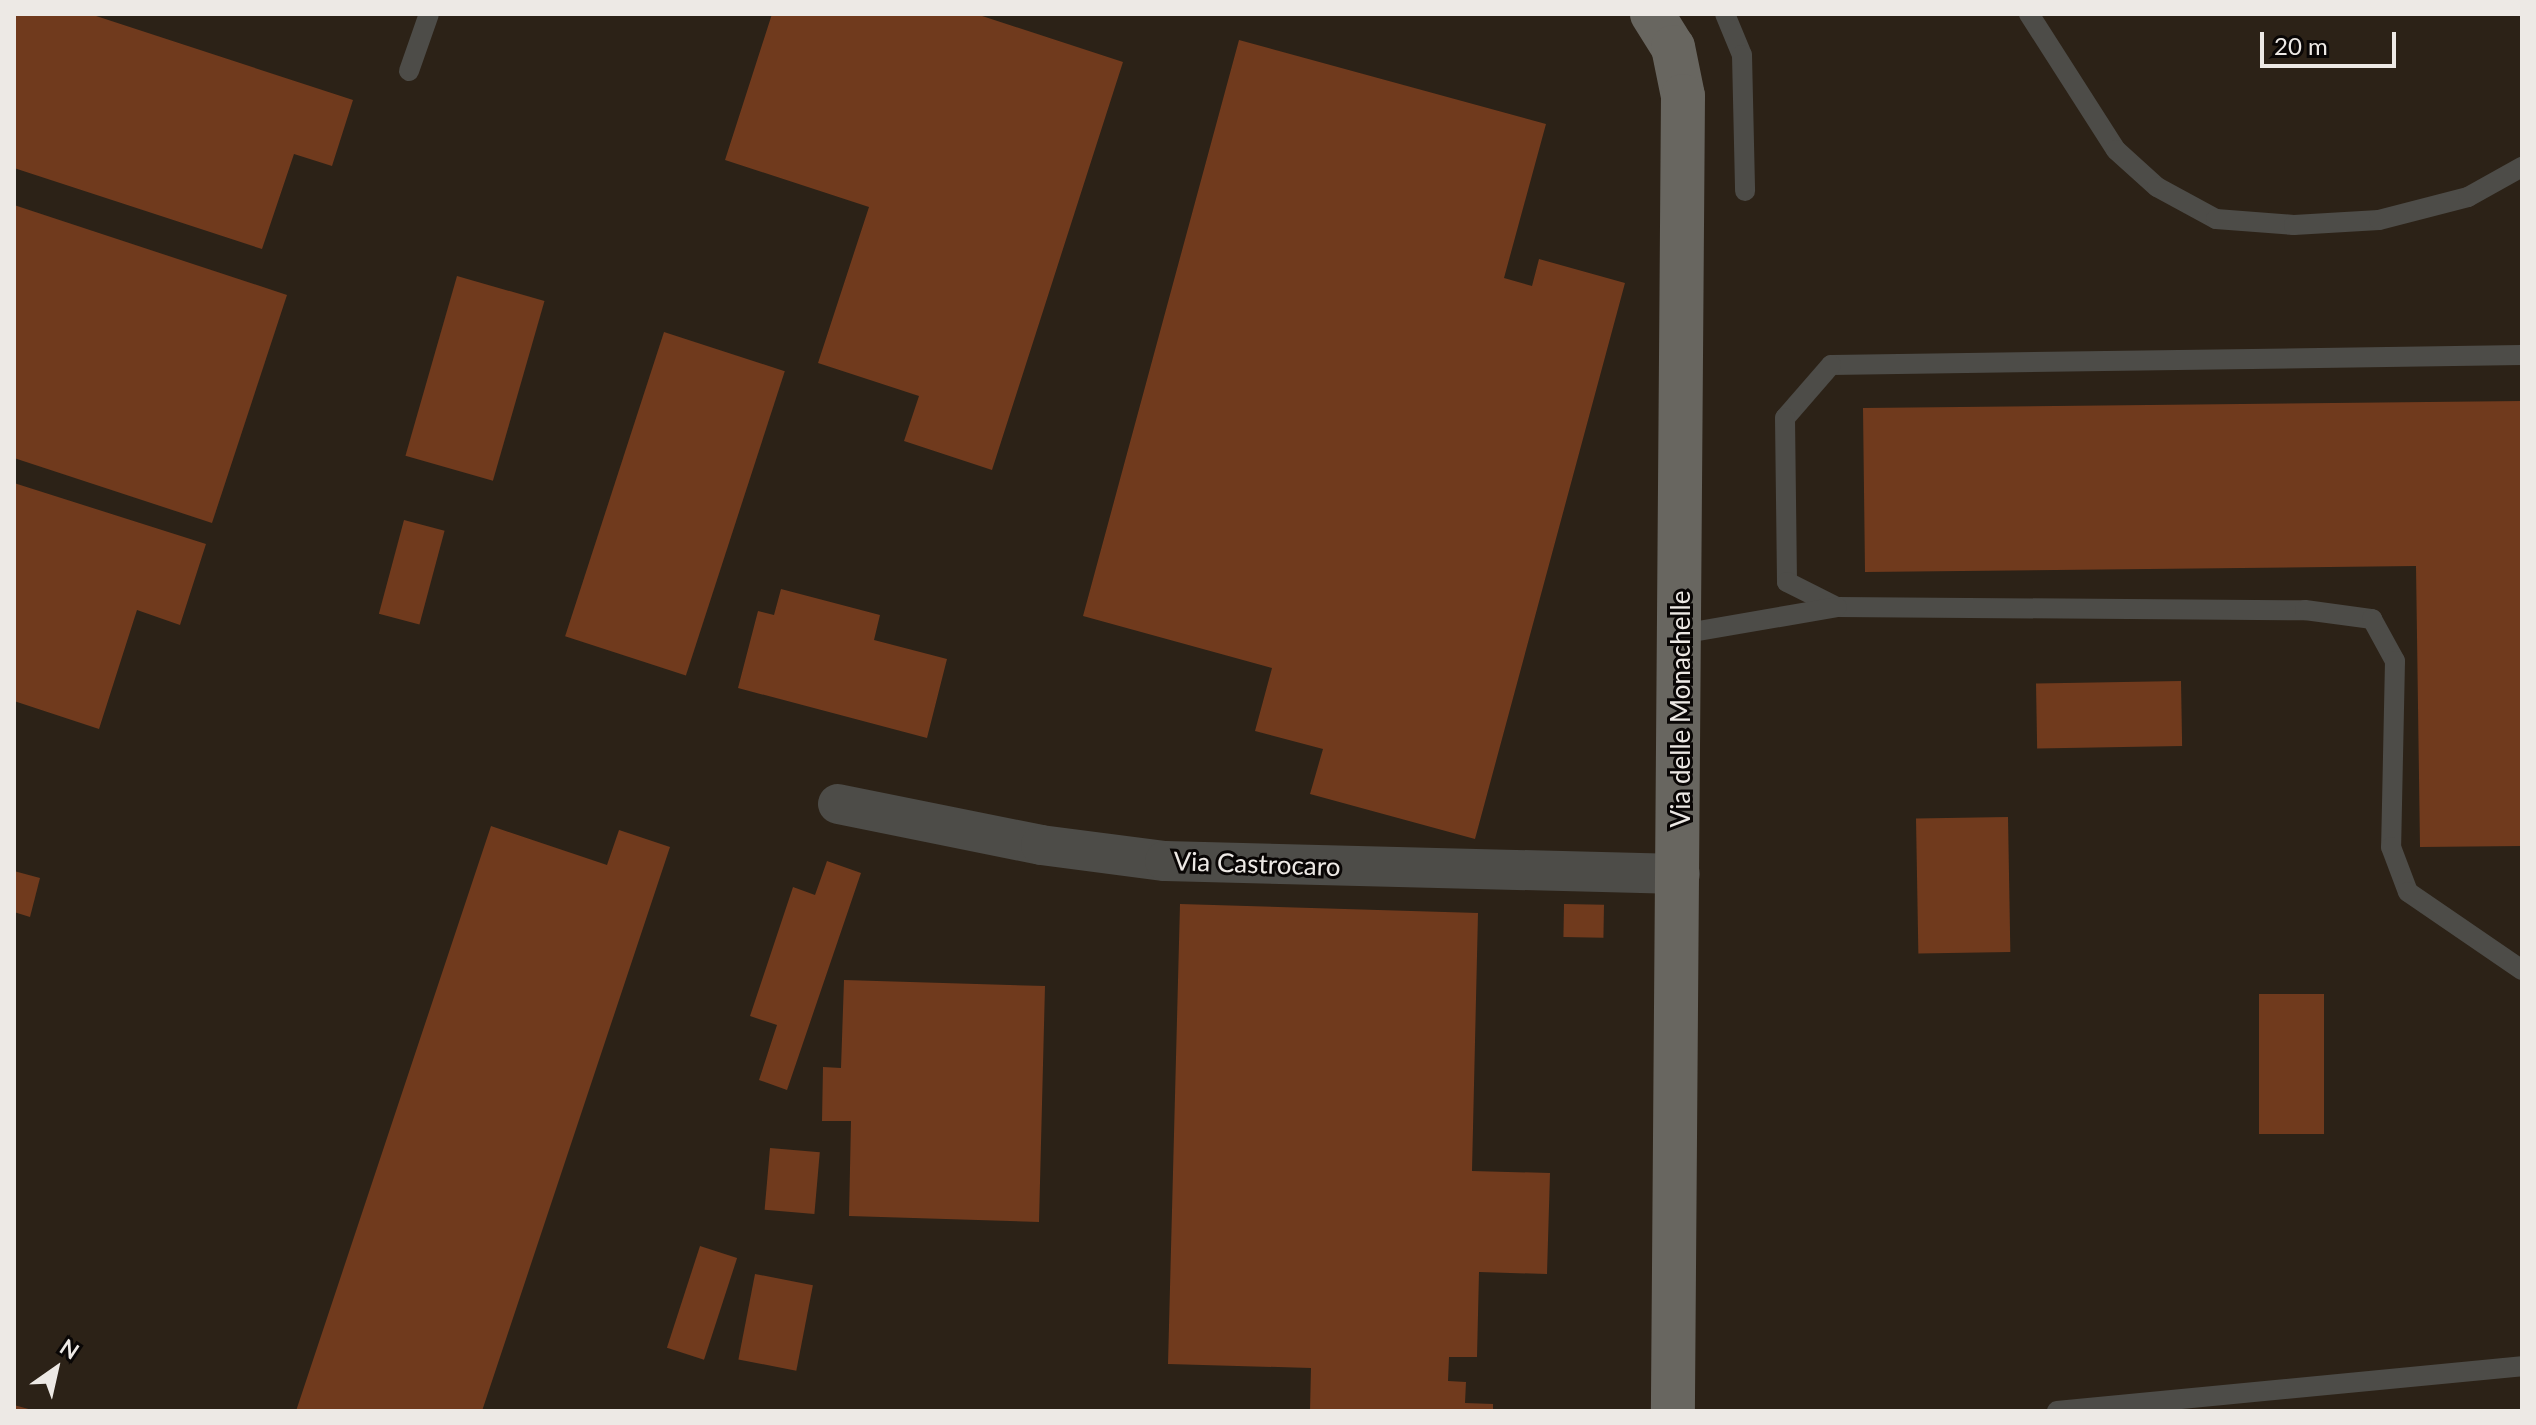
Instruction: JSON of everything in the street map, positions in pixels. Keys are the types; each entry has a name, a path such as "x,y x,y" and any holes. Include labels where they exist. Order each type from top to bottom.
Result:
{"street":[{"name":"Via delle Monachelle","path":"1652,14 1673,47 1683,96 1680,874 1673,1411"},
{"name":"Via Castrocaro","path":"838,804 1028,843 1165,861 1680,874"}],"lane":[{"path":"409,71 429,14"},
{"path":"1725,14 1742,55 1745,191"},
{"path":"2029,14 2116,150 2157,187 2216,219 2294,225 2379,220 2468,197 2522,167"},
{"path":"1837,607 1787,582 1785,418 1831,365 2522,355"},
{"path":"1681,634 1837,607 2305,610 2372,619 2395,661 2391,847 2408,892 2522,970"},
{"path":"2057,1411 2522,1366"}],"shaded area":[{"path":"14,14 2522,14 2522,1411 14,1411"}],"building":[{"path":"14,14 90,14 353,100 332,166 294,154 262,249 14,168"},
{"path":"772,14 976,14 1123,62 992,470 904,441 919,396 818,363 869,207 725,160"},
{"path":"1239,40 1546,124 1504,278 1532,286 1539,259 1625,283 1475,839 1310,794 1323,749 1255,731 1272,668 1083,616"},
{"path":"14,205 287,295 212,523 14,458"},
{"path":"457,276 544,301 493,481 405,456"},
{"path":"664,332 785,371 686,676 565,636"},
{"path":"2522,401 2522,846 2420,847 2416,566 1865,572 1863,408"},
{"path":"14,483 206,544 180,625 137,610 99,729 14,701"},
{"path":"404,520 445,531 419,625 379,614"},
{"path":"781,589 880,615 874,640 947,659 927,738 738,688 758,611 774,615"},
{"path":"2181,681 2182,746 2037,749 2036,684"},
{"path":"2008,817 2010,952 1918,954 1916,819"},
{"path":"491,826 607,865 619,830 670,847 482,1411 296,1411"},
{"path":"827,861 861,873 787,1090 759,1080 777,1025 750,1016 793,887 815,895"},
{"path":"14,871 40,878 30,917 14,912"},
{"path":"1180,904 1478,913 1472,1171 1550,1173 1547,1274 1479,1272 1477,1357 1449,1357 1448,1381 1466,1382 1465,1403 1493,1404 1493,1411 1310,1411 1311,1368 1168,1364"},
{"path":"1564,904 1604,905 1603,938 1563,937"},
{"path":"844,980 1045,986 1039,1222 849,1216 851,1121 822,1121 823,1067 841,1068"},
{"path":"2259,994 2324,994 2324,1134 2259,1134"},
{"path":"770,1148 820,1152 814,1214 765,1210"},
{"path":"700,1246 737,1258 704,1360 667,1348"},
{"path":"755,1274 813,1285 796,1371 738,1359"},
{"path":"14,1405 32,1410 32,1411 14,1411"}]}
